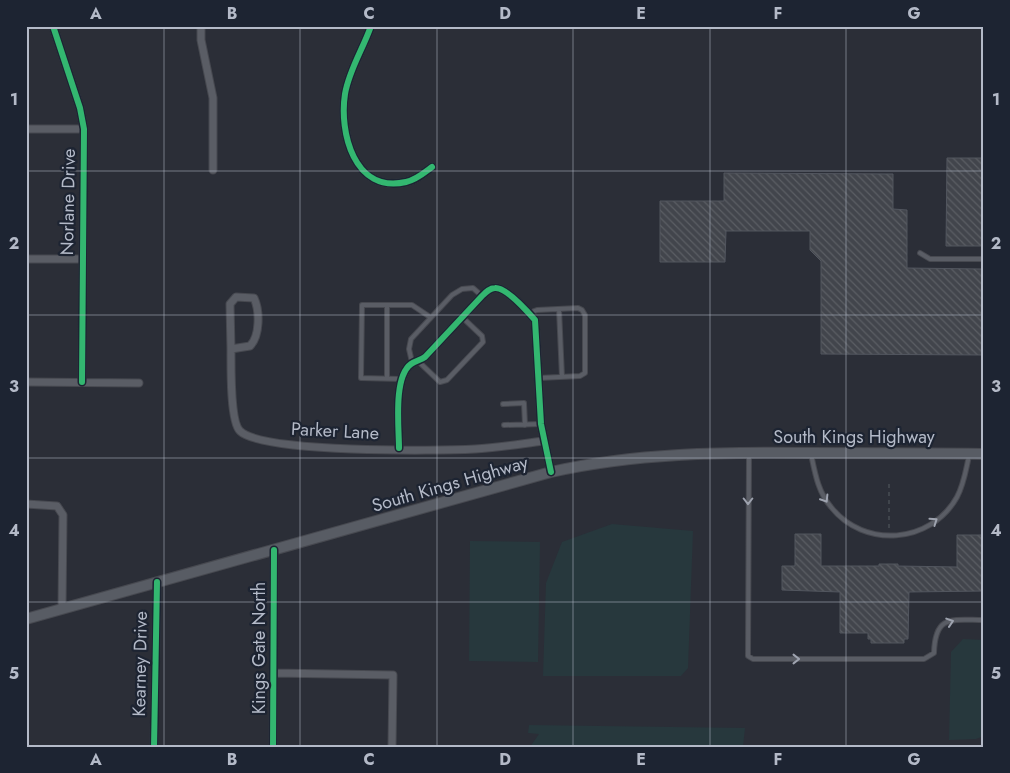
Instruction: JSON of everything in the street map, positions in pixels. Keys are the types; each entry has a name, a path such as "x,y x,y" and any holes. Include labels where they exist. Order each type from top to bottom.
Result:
{"main road":[{"name":"South Kings Highway","path":"26,619 551,472 643,456 749,452 984,454"}],"street":[{"name":"Norlane Drive","path":"54,26 80,108 84,129 82,382"},
{"path":"202,26 201,40 213,98 213,170"},
{"path":"371,26 347,82 344,125 350,151 364,171 382,181 405,182 432,167"},
{"path":"26,129 84,129"},
{"path":"26,259 83,259"},
{"path":"398,448 401,379 416,362 463,318 489,289 497,287 506,291 536,320 541,424 543,442 551,472"},
{"name":"Parker Lane","path":"231,349 250,346 257,336 257,304 250,296 236,297 230,304 231,349 236,424 245,435 305,446 474,449 543,442"},
{"path":"26,382 139,383"},
{"path":"26,504 56,506 63,515 62,609"},
{"name":"Kings Gate North","path":"273,747 274,550"},
{"name":"Kearney Drive","path":"154,747 157,582"},
{"path":"274,673 393,676 392,747"}],"lane":[{"path":"920,253 930,259 984,259"},
{"path":"463,318 482,336 484,342 447,380 440,382 416,362 409,349 411,339 452,295 462,289 473,288 482,296"},
{"path":"401,379 361,378 362,305 412,305 430,318"},
{"path":"387,305 387,378"},
{"path":"529,313 538,310 578,308 585,315 585,373 580,376 539,378"},
{"path":"559,309 562,377"},
{"path":"503,404 524,403 524,425"},
{"path":"504,425 541,424"},
{"path":"749,452 748,656 753,659 924,660 934,653 934,636 942,624 951,620 984,620"},
{"path":"811,452 820,490 831,508 850,525 878,536 889,537 918,531 945,513 957,497 962,486 969,454"}],"path":[{"path":"889,481 889,537"}],"shaded area":[{"path":"612,524 693,531 688,668 681,676 543,676 546,583 562,542"},
{"path":"470,541 540,542 538,662 469,661"},
{"path":"963,639 984,640 984,736 976,739 949,740 951,652"},
{"path":"529,725 745,728 743,747 530,747 539,734 528,733"}],"building":[{"path":"947,158 984,158 984,246 946,246"},
{"path":"724,173 893,174 893,209 907,210 907,268 982,269 982,355 821,354 821,261 810,250 810,231 726,231 725,262 660,262 660,201 724,201"},
{"path":"795,534 821,534 821,566 879,566 879,564 898,564 898,566 957,567 957,535 982,535 984,591 909,592 908,639 904,639 904,643 871,643 871,639 868,639 868,633 840,633 840,592 782,590 782,566 795,566"}],"cycle path":[{"path":"53,26 80,108 84,129 82,382"},
{"path":"371,26 350,76 345,94 345,125 348,142 354,157 362,169 374,179 388,183 410,181 432,167"},
{"path":"399,448 398,403 399,391 405,371 411,364 425,357 490,289 495,288 505,291 535,320 541,424 551,472"},
{"path":"273,747 274,550"},
{"path":"154,747 157,582"}]}
